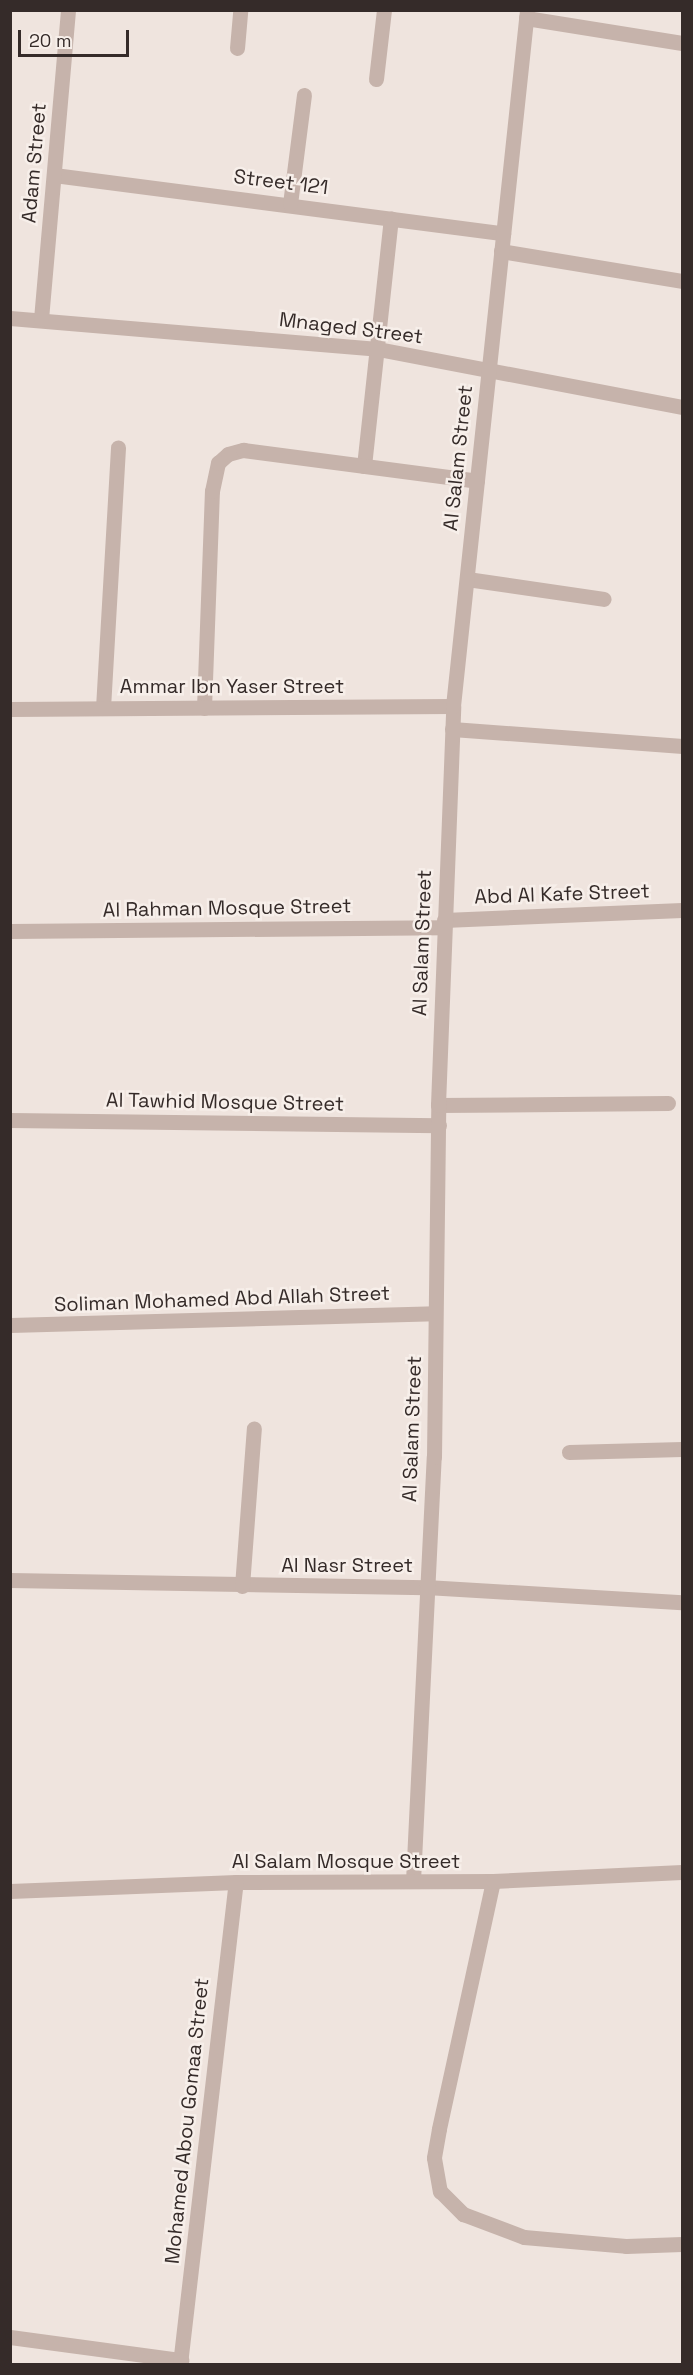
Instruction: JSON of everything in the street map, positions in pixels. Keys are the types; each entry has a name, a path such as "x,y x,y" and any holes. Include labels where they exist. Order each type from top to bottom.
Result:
{"street":[{"name":"Adam Street","path":"41,319 68,10"},
{"path":"237,48 240,10"},
{"path":"376,79 384,10"},
{"path":"526,14 682,44"},
{"name":"Al Salam Street","path":"413,1881 434,1457 438,1106 453,706 526,14"},
{"path":"290,204 303,95"},
{"name":"Street 121","path":"54,175 503,233"},
{"path":"364,466 391,218"},
{"path":"501,251 682,281"},
{"name":"Mnaged Street","path":"10,318 378,349 682,407"},
{"path":"103,708 118,447"},
{"path":"204,708 212,491 218,463 228,454 243,450 477,481"},
{"path":"467,579 604,599"},
{"name":"Ammar Ibn Yaser Street","path":"10,709 453,706"},
{"path":"452,729 682,746"},
{"name":"Abd Al Kafe Street","path":"444,924 682,910"},
{"name":"Al Rahman Mosque Street","path":"10,931 444,924"},
{"path":"438,1106 668,1103"},
{"name":"Al Tawhid Mosque Street","path":"10,1120 439,1125"},
{"name":"Soliman Mohamed Abd Allah Street","path":"10,1324 89,1325 435,1313"},
{"path":"242,1586 254,1428"},
{"path":"569,1452 682,1449"},
{"name":"Al Nasr Street","path":"10,1580 242,1586 426,1587 682,1602"},
{"name":"Al Salam Mosque Street","path":"10,1891 236,1882 493,1881 682,1872"},
{"path":"493,1881 434,2158 440,2191 463,2214 524,2237 627,2246 682,2244"},
{"name":"Mohamed Abou Gomaa Street","path":"181,2362 236,1882"},
{"path":"10,2337 181,2362"}]}
